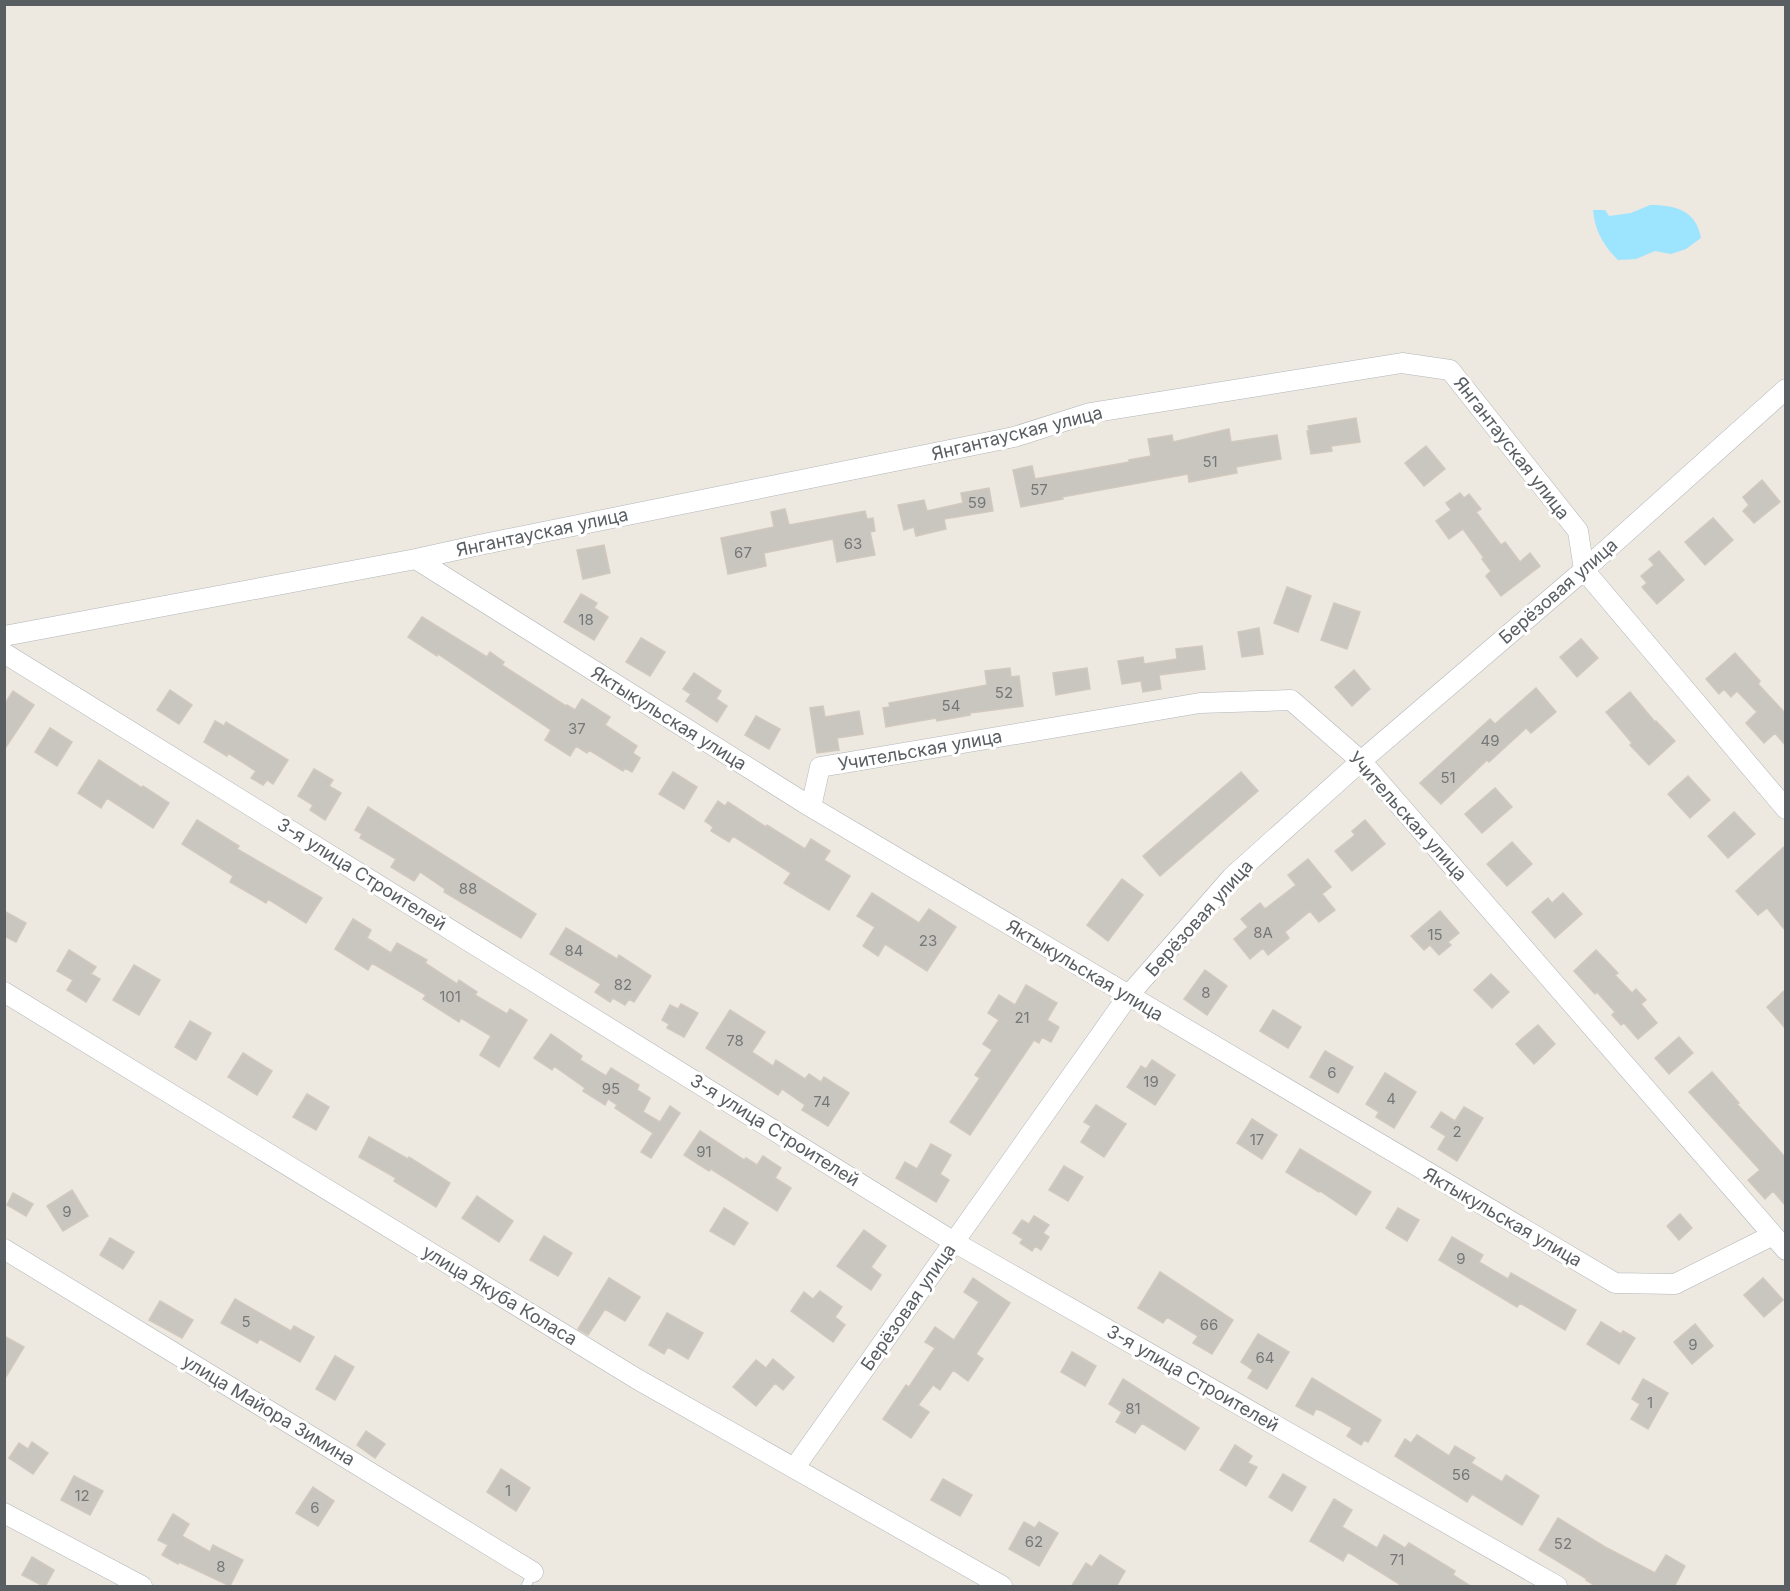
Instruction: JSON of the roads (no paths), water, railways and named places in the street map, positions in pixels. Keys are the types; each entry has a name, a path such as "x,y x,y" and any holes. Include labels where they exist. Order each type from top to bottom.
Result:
{"street":[{"name":"Янгантауская улица","path":"4,636 416,559 1014,437 1090,413 1402,363 1450,370 1578,531 1584,570"},
{"name":"Берёзовая улица","path":"795,1467 1128,996 1232,877 1361,761 1584,570 1785,389"},
{"name":"Яктыкульская улица","path":"416,559 811,807 1616,1283 1675,1284 1779,1242"},
{"path":"1584,570 1785,809"},
{"name":"3-я улица Строителей","path":"4,652 954,1242 1557,1587"},
{"name":"Учительская улица","path":"811,807 820,767 1200,703 1291,700 1361,761 1779,1242"},
{"name":"улица Якуба Коласа","path":"4,992 637,1379 1002,1587"},
{"name":"улица Майора Зимина","path":"4,1249 529,1579"},
{"path":"4,1513 142,1587"}],"water":[{"path":"1650,205 1668,206 1683,211 1694,221 1701,238 1686,249 1671,254 1655,251 1636,259 1618,260 1601,237 1593,210 1605,210 1609,216 1631,213"}]}
